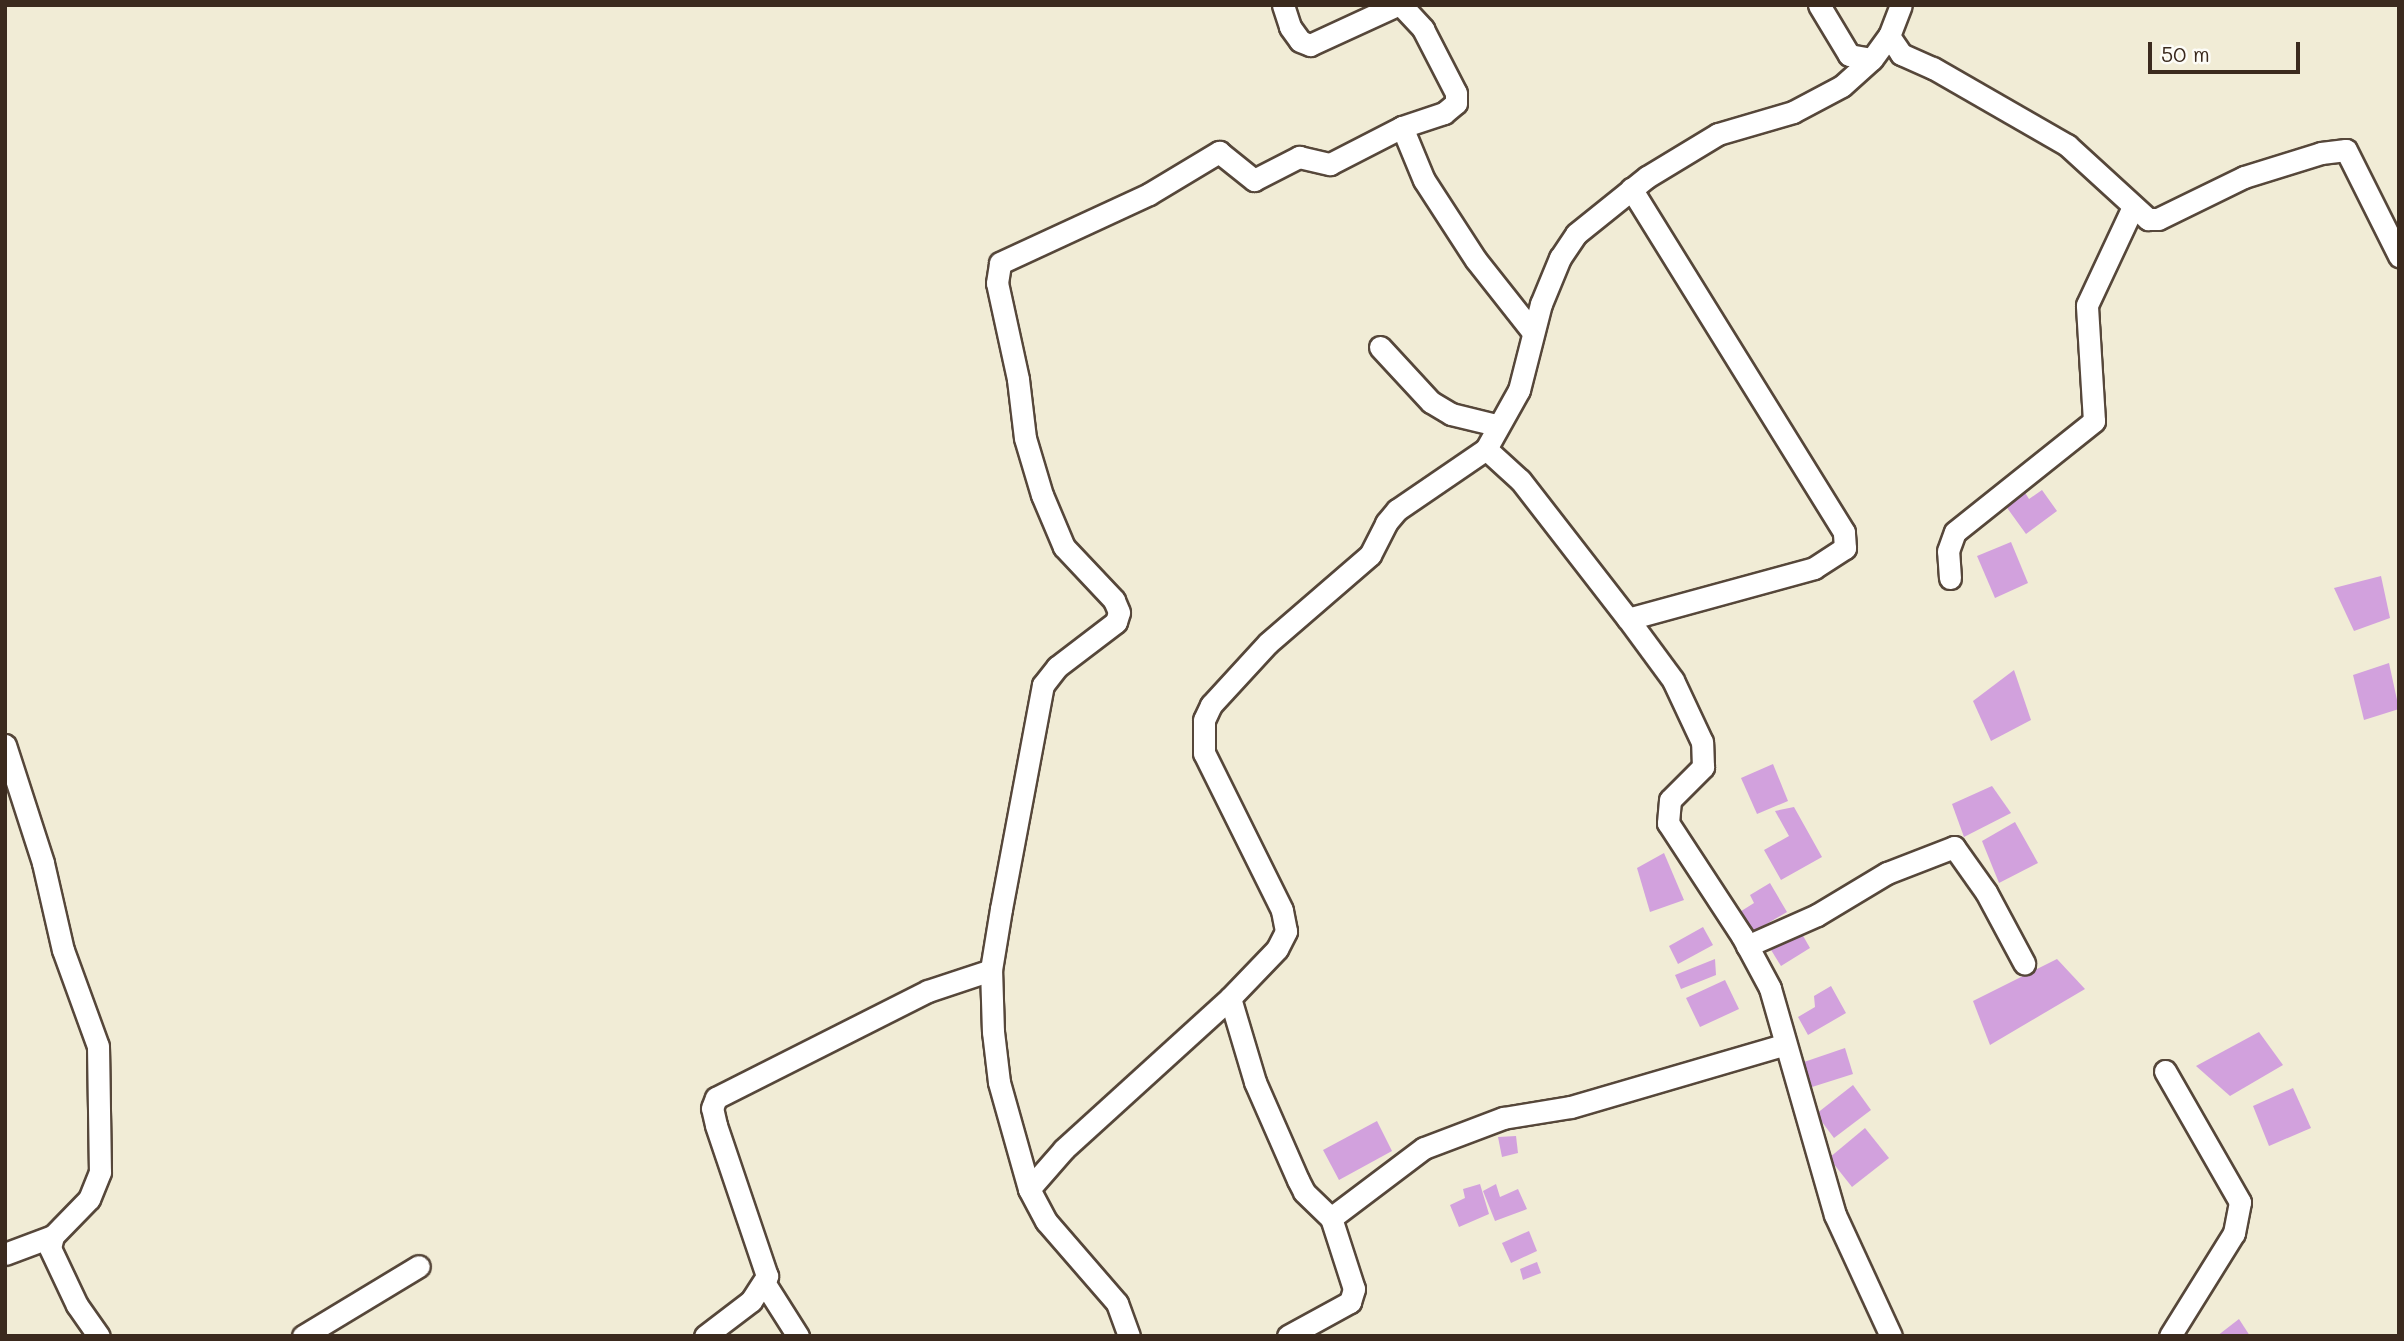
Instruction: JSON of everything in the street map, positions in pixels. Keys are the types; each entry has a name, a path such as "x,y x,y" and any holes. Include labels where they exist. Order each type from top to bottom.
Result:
{"street":[{"path":"1129,1336 1117,1303 1046,1221 1029,1189 999,1082 991,970 1043,685 1057,667 1116,622 1119,612 1114,600 1055,532 1025,438 997,269 1011,254 1149,194 1219,152 1254,180 1298,157 1330,164 1402,127 1444,113 1456,103 1456,93 1423,29 1399,5 1310,45 1290,27 1283,5"},
{"path":"1819,5 1849,55 1872,60"},
{"path":"1029,1189 1064,1149 1230,998 1277,948 1285,920 1204,753 1202,734 1208,713 1268,643 1370,555 1386,523 1398,510 1486,449 1496,425 1518,390 1532,331 1560,258 1594,216 1631,188 1718,134 1821,100 1872,60 1889,36 1901,5"},
{"path":"1889,36 1901,54 1933,68 2067,145 2143,218 2158,219 2244,177 2338,149 2353,157 2399,256"},
{"path":"1402,127 1424,180 1476,260 1532,331"},
{"path":"1628,619 1814,568 1844,548 1844,532 1631,188"},
{"path":"1950,579 1948,551 1955,532 2094,421 2087,305 2133,207"},
{"path":"1380,347 1431,402 1451,414 1496,425"},
{"path":"1486,449 1521,480 1673,680 1706,756 1695,780 1670,800 1668,823 1747,946 1770,988 1783,1045 1835,1215 1891,1336"},
{"path":"5,745 43,863 63,950 99,1046 100,1172 89,1199 52,1236 5,1254"},
{"path":"1747,946 1816,915 1887,873 1954,847 1986,892 2024,963"},
{"path":"797,1336 765,1284 766,1266 716,1125 712,1108 716,1098 928,991 991,970"},
{"path":"1230,998 1255,1082 1304,1192 1331,1218 1354,1289 1350,1302 1288,1336"},
{"path":"1331,1218 1377,1180 1437,1143 1503,1118 1571,1107 1783,1045"},
{"path":"2165,1071 2240,1202 2234,1233 2170,1336"},
{"path":"52,1236 53,1260 99,1336"},
{"path":"303,1336 419,1266"},
{"path":"705,1336 751,1301 765,1284"}],"building":[{"path":"2042,490 2057,511 2026,534 2005,505 2024,491 2029,499"},
{"path":"2011,542 2028,583 1995,598 1977,556"},
{"path":"2381,576 2390,618 2354,631 2334,588"},
{"path":"2389,663 2399,709 2364,720 2353,675"},
{"path":"2014,670 2031,720 1991,741 1973,701"},
{"path":"1773,764 1788,801 1757,814 1741,778"},
{"path":"1992,786 2011,813 1964,837 1952,804"},
{"path":"1794,807 1822,857 1781,880 1764,850 1789,836 1775,811"},
{"path":"2015,822 2038,863 1999,883 1982,841"},
{"path":"1664,853 1684,900 1650,912 1637,868"},
{"path":"1770,883 1787,912 1753,932 1735,915 1754,903 1750,895"},
{"path":"1703,927 1713,945 1678,964 1669,946"},
{"path":"1798,927 1810,948 1781,966 1768,945"},
{"path":"1715,959 1716,975 1681,989 1675,975"},
{"path":"2057,959 2085,989 1990,1045 1973,1001"},
{"path":"1725,980 1739,1009 1700,1027 1686,998"},
{"path":"1831,986 1846,1013 1808,1035 1798,1017 1815,1007 1814,996"},
{"path":"2259,1032 2283,1065 2230,1096 2196,1066"},
{"path":"1845,1048 1853,1074 1812,1087 1804,1062"},
{"path":"1853,1085 1871,1110 1834,1138 1816,1114"},
{"path":"2293,1088 2311,1128 2269,1146 2253,1106"},
{"path":"1377,1121 1392,1151 1339,1180 1323,1150"},
{"path":"1865,1128 1889,1158 1852,1187 1829,1158"},
{"path":"1516,1136 1518,1153 1502,1157 1498,1137"},
{"path":"1480,1184 1489,1214 1459,1227 1450,1205 1465,1198 1463,1189"},
{"path":"1496,1184 1500,1197 1518,1189 1527,1209 1495,1221 1483,1191"},
{"path":"1529,1231 1537,1251 1511,1263 1502,1243"},
{"path":"1537,1262 1541,1273 1523,1280 1520,1269"},
{"path":"2239,1319 2250,1336 2217,1336"}]}
